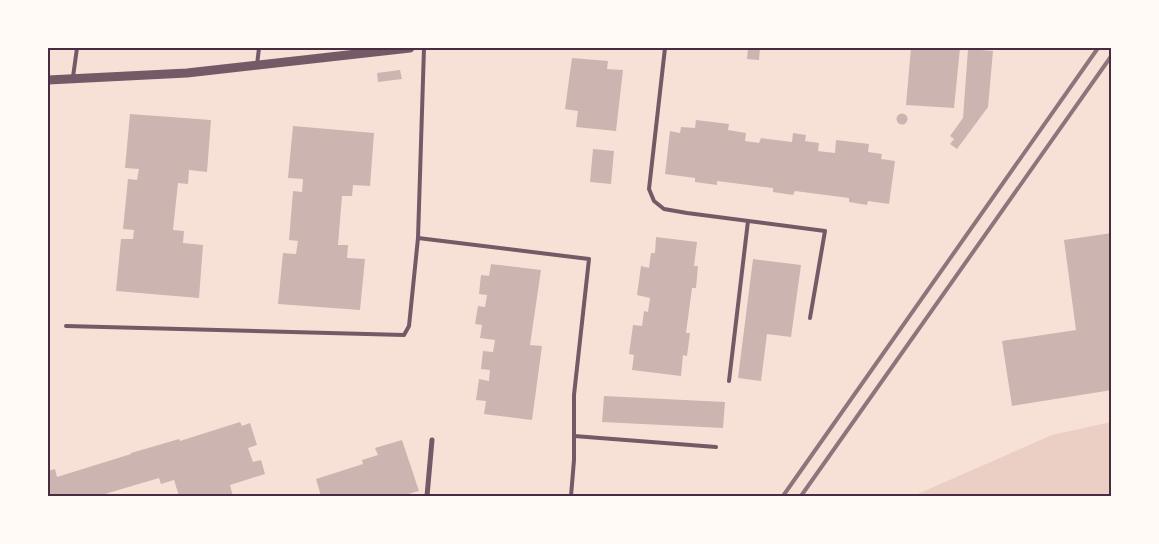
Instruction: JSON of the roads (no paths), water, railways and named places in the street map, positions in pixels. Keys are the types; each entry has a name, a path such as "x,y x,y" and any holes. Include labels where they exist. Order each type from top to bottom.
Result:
{"street":[{"path":"48,80 187,73 410,48"},
{"path":"426,496 432,440"}],"lane":[{"path":"73,79 77,48"},
{"path":"256,65 259,48"},
{"path":"66,326 404,335 409,326 418,238 424,48"},
{"path":"665,48 649,190 654,201 664,209 825,230 810,318"},
{"path":"729,381 748,221"},
{"path":"418,238 589,259 574,395 571,496"},
{"path":"574,436 716,447"}],"railway":[{"path":"783,496 1098,48"},
{"path":"801,496 1112,55"}]}
